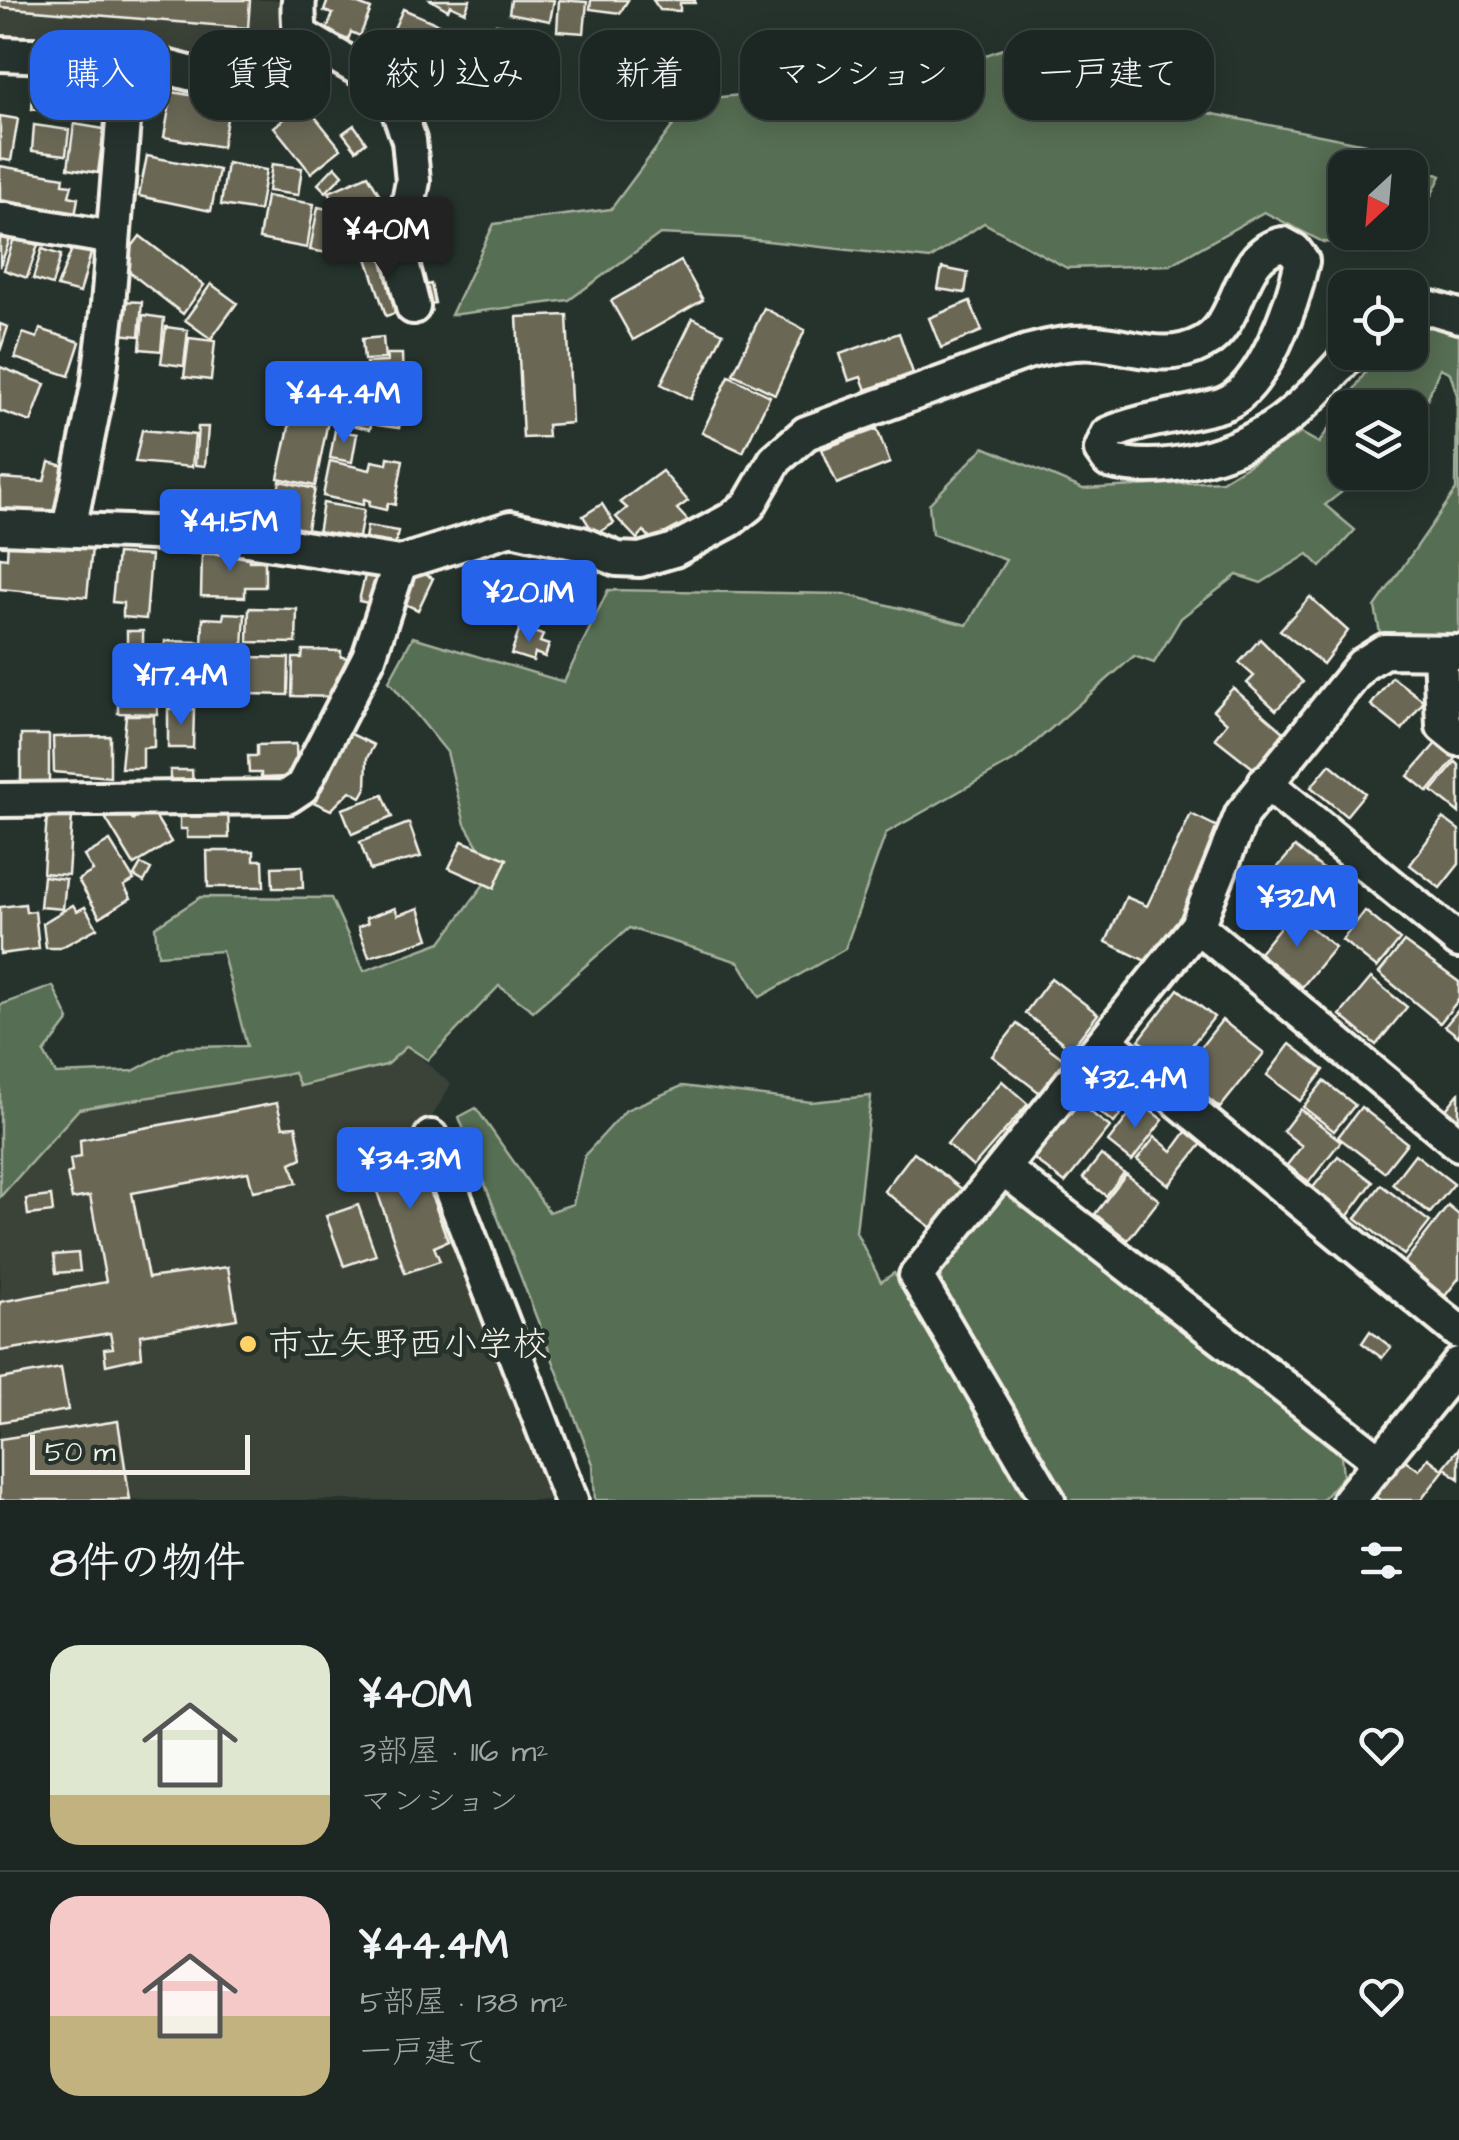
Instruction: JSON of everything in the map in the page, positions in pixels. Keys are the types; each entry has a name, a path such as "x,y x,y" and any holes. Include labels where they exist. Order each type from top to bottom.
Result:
{"street":[{"path":"299,30 300,0"},
{"path":"330,52 390,87 409,140 413,181 399,251 414,307"},
{"path":"0,54 30,55"},
{"path":"69,529 98,386 123,120"},
{"path":"0,220 113,238"},
{"path":"0,526 228,536 400,563 511,528 582,544 617,559 657,557 706,535 749,505 775,460 806,432 1062,343 1097,342 1170,353 1205,342 1227,318 1259,255 1271,246 1283,244 1294,250 1302,262 1255,380 1244,394 1224,404 1108,434 1101,450 1108,461 1127,466 1176,464 1249,440 1280,423 1334,370"},
{"path":"1428,308 1459,316"},
{"path":"0,800 287,797 302,786 369,657 400,563"},
{"path":"1048,1500 916,1276 1196,926 1242,814 1362,665 1384,651 1450,652 1443,726 1459,739"},
{"path":"1265,782 1459,941"},
{"path":"1196,926 1459,1144"},
{"path":"1107,1042 1459,1332"},
{"path":"430,1137 571,1500"},
{"path":"1004,1169 1381,1462"},
{"path":"1348,1500 1459,1364"}],"shaded area":[{"path":"0,0 286,0 286,30 190,30 190,64 170,62 170,30 30,30 30,48 0,45"},
{"name":"市立矢野西小学校","path":"407,1046 451,1084 420,1137 553,1500 0,1500 0,1197 79,1109 294,1073 301,1086 386,1065"}],"green space":[{"path":"1004,49 1004,120 1214,120 1214,114 1379,150 1328,150 1328,242 1264,212 1170,265 1067,268 984,223 930,259 739,238 660,234 569,300 451,315 494,224 611,209 677,120 720,120 720,97 740,95 740,120 984,120 984,56"},
{"path":"1428,171 1441,176 1428,202"},
{"path":"1428,325 1459,329 1459,636 1380,633 1375,607 1456,490 1457,395 1450,373 1440,368 1428,397 1428,390 1354,390 1367,370 1428,370"},
{"path":"1328,429 1328,490 1344,490 1325,505 1355,530 1321,567 1308,554 1261,583 1237,575 1181,618 1154,663 1134,656 1016,759 886,833 845,949 760,997 739,962 629,928 533,1011 499,986 428,1060 407,1046 386,1065 300,1086 294,1073 79,1109 0,1197 0,1005 53,986 69,1020 44,1053 56,1074 133,1071 179,1047 247,1046 222,951 158,955 155,927 201,897 331,898 364,971 441,942 493,872 465,824 447,752 389,681 413,637 564,682 608,590 844,594 967,625 1006,560 932,534 929,504 984,447 1083,489 1222,481 1301,433 1319,443"},
{"path":"682,1086 811,1102 871,1096 856,1232 881,1282 894,1273 1025,1500 595,1500 593,1464 459,1117 476,1108 549,1212 573,1204 585,1155 626,1110"},
{"path":"1019,1194 1341,1456 1343,1476 1322,1500 1065,1500 941,1286 942,1269 1001,1196"}],"building":[{"path":"0,0 250,0 248,28 0,7"},
{"path":"328,0 348,0 371,9 362,30 350,30 348,40 326,30 333,14 324,11"},
{"path":"431,0 470,0 465,12 450,5 448,10"},
{"path":"511,0 554,0 550,21 509,13"},
{"path":"559,0 587,2 584,30 557,30"},
{"path":"591,0 628,0 620,13 590,9"},
{"path":"653,0 695,3 680,3 680,11 660,10"},
{"path":"403,9 452,30 393,30"},
{"path":"496,24 538,30 495,30"},
{"path":"172,92 190,95 190,120 227,120 222,147 164,137"},
{"path":"0,116 18,119 11,161 0,159"},
{"path":"283,120 318,120 341,149 311,173 274,127"},
{"path":"74,124 104,129 98,173 68,168"},
{"path":"34,125 69,130 66,155 32,151"},
{"path":"354,125 366,142 356,150 343,133"},
{"path":"147,156 219,170 211,211 139,196"},
{"path":"227,163 266,170 259,211 221,205"},
{"path":"272,164 302,168 298,195 268,191"},
{"path":"0,166 64,177 63,184 72,185 69,196 78,198 74,222 0,208"},
{"path":"335,166 343,175 326,192 318,184"},
{"path":"368,175 398,226 362,247 329,192"},
{"path":"266,196 314,204 307,248 259,239"},
{"path":"318,207 337,211 335,225 345,228 340,255 310,250"},
{"path":"0,233 11,236 0,267"},
{"path":"140,236 204,285 183,314 119,264"},
{"path":"14,238 38,245 27,278 4,270"},
{"path":"75,241 93,246 80,293 57,287"},
{"path":"388,248 408,309 386,316 366,255"},
{"path":"42,249 61,255 52,285 33,279"},
{"path":"681,261 703,300 633,340 611,301"},
{"path":"942,268 968,273 965,293 938,289"},
{"path":"211,284 237,303 211,339 185,320"},
{"path":"431,284 435,303 421,306 417,287"},
{"path":"120,301 142,302 139,336 117,334"},
{"path":"970,301 982,331 941,348 929,318"},
{"path":"764,308 805,330 775,394 733,374"},
{"path":"143,315 164,318 161,351 140,349"},
{"path":"567,315 572,423 547,425 548,437 523,438 517,317"},
{"path":"693,318 723,333 691,399 661,384"},
{"path":"0,324 8,327 0,351"},
{"path":"166,327 188,330 184,366 161,363"},
{"path":"40,329 80,342 69,376 15,358 23,333 37,338"},
{"path":"899,333 913,373 866,390 861,377 849,381 840,354"},
{"path":"383,337 385,359 364,360 362,339"},
{"path":"189,338 215,341 211,380 184,377"},
{"path":"387,354 402,354 403,382 366,383 366,363 387,362"},
{"path":"0,367 45,384 31,422 0,411"},
{"path":"729,376 770,396 743,452 702,433"},
{"path":"343,384 379,392 370,429 334,421"},
{"path":"382,395 404,399 399,428 377,425"},
{"path":"294,404 330,411 315,486 278,478"},
{"path":"198,427 208,427 205,466 195,465"},
{"path":"877,429 890,463 837,484 822,449"},
{"path":"142,430 195,435 192,467 135,462"},
{"path":"335,430 357,434 352,462 330,458"},
{"path":"388,457 403,460 395,505 388,503 386,510 369,506 370,501 364,499 363,505 323,496 330,461 370,470 372,461 387,464"},
{"path":"49,462 71,468 59,517 0,513 0,478 44,481"},
{"path":"662,471 688,501 677,509 689,522 657,546 644,531 637,539 616,517 627,508 620,502"},
{"path":"280,481 315,489 305,538 270,530"},
{"path":"323,503 364,510 356,553 316,546"},
{"path":"602,504 614,523 595,535 583,516"},
{"path":"367,526 398,531 393,557 363,552"},
{"path":"8,541 92,548 87,597 0,589 0,557 7,558"},
{"path":"202,552 249,553 249,561 265,561 265,587 245,587 245,597 201,596"},
{"path":"117,554 151,556 146,619 123,617 123,603 112,602"},
{"path":"367,567 390,572 382,606 359,601"},
{"path":"409,567 433,578 418,610 394,599"},
{"path":"1310,597 1348,631 1323,664 1280,630"},
{"path":"249,608 297,609 296,643 248,642"},
{"path":"224,613 245,614 243,648 202,647 203,618 223,619"},
{"path":"520,628 543,635 540,642 549,645 545,657 535,653 533,661 511,654"},
{"path":"127,631 143,631 143,649 127,649"},
{"path":"1260,639 1303,682 1276,710 1247,683 1254,676 1239,663"},
{"path":"165,641 199,642 198,662 164,661"},
{"path":"147,650 161,650 161,662 147,662"},
{"path":"303,650 341,651 341,657 350,658 349,681 341,697 292,696 293,658 302,658"},
{"path":"205,651 243,652 242,674 205,673"},
{"path":"251,657 289,658 288,695 250,694"},
{"path":"156,664 165,664 165,675 156,675"},
{"path":"168,669 196,669 195,706 168,706"},
{"path":"1392,677 1424,701 1402,730 1371,705"},
{"path":"1233,688 1292,739 1262,775 1215,738 1227,723 1213,710"},
{"path":"118,694 157,695 157,714 118,713"},
{"path":"168,709 194,709 193,748 168,748"},
{"path":"126,715 154,715 154,747 143,748 143,768 121,768"},
{"path":"345,731 374,745 367,758 366,788 361,797 350,791 331,810 311,801 337,749 340,750"},
{"path":"21,735 49,735 49,782 21,782"},
{"path":"110,736 110,777 54,772 53,737"},
{"path":"1438,741 1457,757 1428,792 1408,776"},
{"path":"296,744 297,772 288,772 288,777 261,778 261,773 249,773 248,756 257,756 257,745"},
{"path":"1456,762 1459,765 1459,813 1432,791"},
{"path":"1330,764 1365,793 1346,816 1311,787"},
{"path":"170,770 192,770 193,788 170,789"},
{"path":"383,795 392,817 352,834 342,809"},
{"path":"228,803 229,838 187,838 187,829 180,829 180,804"},
{"path":"125,807 133,820 151,809 171,842 134,865 106,819"},
{"path":"1191,814 1230,833 1169,951 1152,964 1106,942 1126,897 1147,906"},
{"path":"47,815 72,816 68,875 43,873"},
{"path":"1443,818 1459,830 1459,864 1440,888 1410,865"},
{"path":"409,823 421,857 370,870 360,842"},
{"path":"110,841 134,880 124,886 131,898 100,917 78,880 93,871 84,856"},
{"path":"462,841 507,859 494,888 449,868"},
{"path":"1295,847 1323,869 1294,904 1266,881"},
{"path":"207,851 254,851 254,860 263,860 264,887 208,887"},
{"path":"141,864 151,869 144,882 134,876"},
{"path":"302,866 303,888 273,888 272,867"},
{"path":"43,876 66,879 63,909 40,907"},
{"path":"25,904 26,912 35,911 39,949 0,954 0,907"},
{"path":"73,905 77,911 85,907 97,928 60,948 46,948 43,923"},
{"path":"395,908 398,915 419,908 429,939 369,957 358,927 368,923 366,918"},
{"path":"1365,911 1400,940 1377,968 1342,940"},
{"path":"1292,912 1335,947 1302,987 1259,953"},
{"path":"1404,942 1459,982 1459,999 1440,1023 1379,973"},
{"path":"1051,978 1098,1014 1071,1049 1025,1013"},
{"path":"1371,978 1407,1007 1376,1045 1340,1015"},
{"path":"1178,989 1214,1017 1174,1068 1139,1040"},
{"path":"1459,1009 1459,1037 1445,1026"},
{"path":"1222,1020 1264,1053 1220,1108 1179,1075"},
{"path":"1017,1024 1065,1060 1040,1093 992,1056"},
{"path":"1290,1044 1324,1070 1300,1101 1267,1075"},
{"path":"1110,1063 1141,1088 1114,1123 1082,1099"},
{"path":"1002,1081 1028,1104 973,1167 947,1144"},
{"path":"1324,1081 1355,1105 1334,1131 1303,1107"},
{"path":"1459,1093 1459,1123 1444,1112"},
{"path":"1139,1102 1163,1120 1132,1161 1108,1142"},
{"path":"277,1103 283,1127 296,1126 302,1158 291,1163 297,1183 253,1191 248,1172 132,1193 148,1278 228,1267 237,1319 140,1335 142,1357 106,1365 104,1349 113,1348 110,1333 0,1351 0,1302 106,1282 90,1196 72,1199 67,1174 72,1172 70,1159 81,1157 80,1140"},
{"path":"1078,1103 1110,1127 1065,1183 1034,1159"},
{"path":"1361,1107 1407,1143 1384,1172 1338,1137"},
{"path":"1300,1109 1341,1141 1309,1182 1287,1165 1302,1146 1283,1131"},
{"path":"1188,1129 1204,1141 1169,1185 1137,1160 1155,1137 1172,1151"},
{"path":"914,1152 963,1190 933,1229 884,1191"},
{"path":"416,1153 448,1241 434,1247 440,1261 405,1273 370,1171"},
{"path":"1415,1154 1454,1184 1430,1213 1392,1184"},
{"path":"1101,1155 1124,1173 1106,1196 1083,1178"},
{"path":"1338,1156 1373,1182 1347,1217 1311,1190"},
{"path":"1126,1174 1159,1200 1128,1240 1095,1214"},
{"path":"1381,1185 1430,1222 1404,1255 1356,1218"},
{"path":"51,1196 53,1212 28,1215 26,1199"},
{"path":"358,1205 376,1255 344,1266 326,1216"},
{"path":"1448,1206 1459,1215 1459,1278 1445,1296 1403,1264"},
{"path":"78,1253 80,1271 56,1273 54,1255"},
{"path":"1370,1331 1391,1347 1382,1358 1362,1343"},
{"path":"61,1368 68,1410 0,1422 0,1379"},
{"path":"118,1421 130,1500 0,1500 0,1439"},
{"path":"1459,1448 1459,1479 1444,1467"},
{"path":"1402,1458 1419,1470 1428,1458 1444,1470 1421,1500 1380,1500 1373,1495"}],"place":[{"name":"市立矢野西小学校","path":"248,1344"}]}
